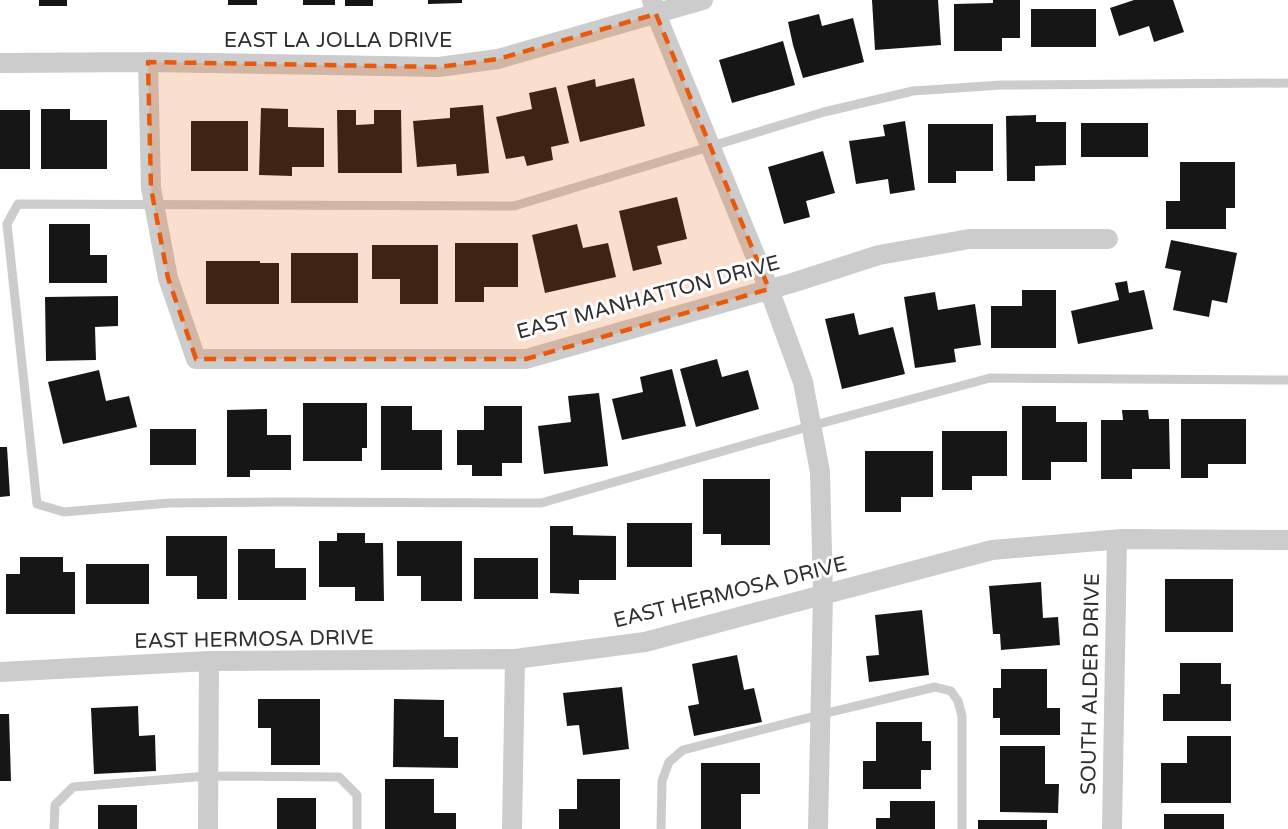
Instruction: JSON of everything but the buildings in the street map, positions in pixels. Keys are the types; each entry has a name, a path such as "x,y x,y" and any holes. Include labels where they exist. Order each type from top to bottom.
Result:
{"street":[{"name":"EAST LA JOLLA DRIVE","path":"0,63 148,62 439,67 498,59 654,7 703,0"},
{"path":"654,7 769,289 803,382 820,472 823,595 818,829"},
{"path":"148,62 151,188 154,204"},
{"name":"EAST MANHATTON DRIVE","path":"154,204 168,278 196,359 526,359 879,255 969,239 1108,239"},
{"name":"EAST HERMOSA DRIVE","path":"0,672 209,661 515,659 645,642 992,550 1117,540 1288,540"},
{"name":"SOUTH ALDER DRIVE","path":"1112,829 1117,540"},
{"path":"512,829 515,659"},
{"path":"208,829 209,661"}],"lane":[{"path":"1288,83 1000,85 913,91 824,112 514,206 18,204 7,224 38,504 64,512 169,503 541,503 990,378 1288,380"},
{"path":"661,829 662,781 669,762 683,750 935,687 951,691 958,701 962,716 962,829"},
{"path":"54,829 55,805 73,787 208,776 339,777 357,795 357,829"}],"highlighted area":[{"path":"656,14 769,289 526,359 196,359 168,278 151,188 148,62 439,67 498,59"}]}
